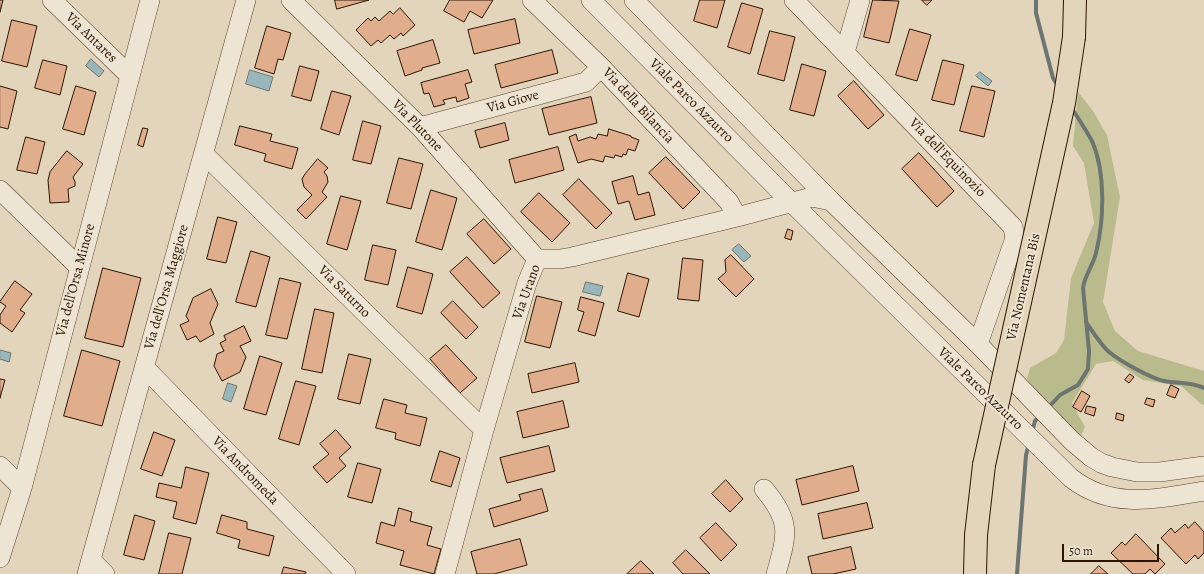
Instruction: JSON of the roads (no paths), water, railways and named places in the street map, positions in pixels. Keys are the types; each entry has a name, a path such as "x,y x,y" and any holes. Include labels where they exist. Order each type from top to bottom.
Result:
{"main road":[{"name":"Via Nomentana Bis","path":"975,574 976,535 984,465 1064,103 1074,37 1075,0"}],"street":[{"name":"Via Antares","path":"52,0 129,75"},
{"name":"Via dell'Orsa Minore","path":"0,558 22,488 129,75 150,0"},
{"name":"Via dell'Orsa Maggiore","path":"89,567 246,0"},
{"name":"Via Plutone","path":"291,0 420,127 537,259"},
{"name":"Via della Bilancia","path":"532,0 601,67 729,202 737,218"},
{"name":"Viale Parco Azzurro","path":"591,0 791,202 1070,478 1081,486 1112,498 1147,500 1204,491"},
{"name":"Viale Parco Azzurro","path":"634,0 831,202 978,344 1072,441 1091,457 1112,467 1148,473 1204,466"},
{"name":"Via dell'Equinozio","path":"794,0 1013,227 1015,238 978,344"},
{"path":"845,52 860,0"},
{"name":"Via Giove","path":"420,127 586,82 601,67"},
{"name":"Via Saturno","path":"204,154 484,430"},
{"path":"791,202 799,178 798,168"},
{"path":"0,190 79,267"},
{"name":"Viale Parco Azzurro","path":"791,202 812,197 831,202"},
{"name":"Via Urano","path":"444,574 527,283 537,259 554,260 572,257 737,218 791,202"},
{"name":"Via Andromeda","path":"145,368 346,574"},
{"path":"0,466 22,488"},
{"path":"764,489 781,511 784,523 784,542 776,574"},
{"path":"89,567 105,574"}],"water":[{"path":"91,59 104,71 99,77 86,66"},
{"path":"250,70 273,77 269,91 246,84"},
{"path":"980,72 992,81 988,86 976,76"},
{"path":"739,244 751,256 744,262 732,250"},
{"path":"586,282 603,286 600,296 583,292"},
{"path":"0,350 11,353 9,362 0,359"},
{"path":"228,383 237,386 231,402 223,399"}],"waterway":[{"path":"1036,0 1036,13 1053,78 1058,86"},
{"path":"1047,409 1060,395 1078,385 1088,369 1089,351 1083,288 1085,278 1096,253 1101,226 1102,182 1097,154 1085,128 1071,107"},
{"path":"1086,322 1109,352 1135,369 1164,381 1189,384 1204,388"},
{"path":"1032,432 1035,421 1041,415"},
{"path":"1017,574 1026,455 1029,444"}]}
